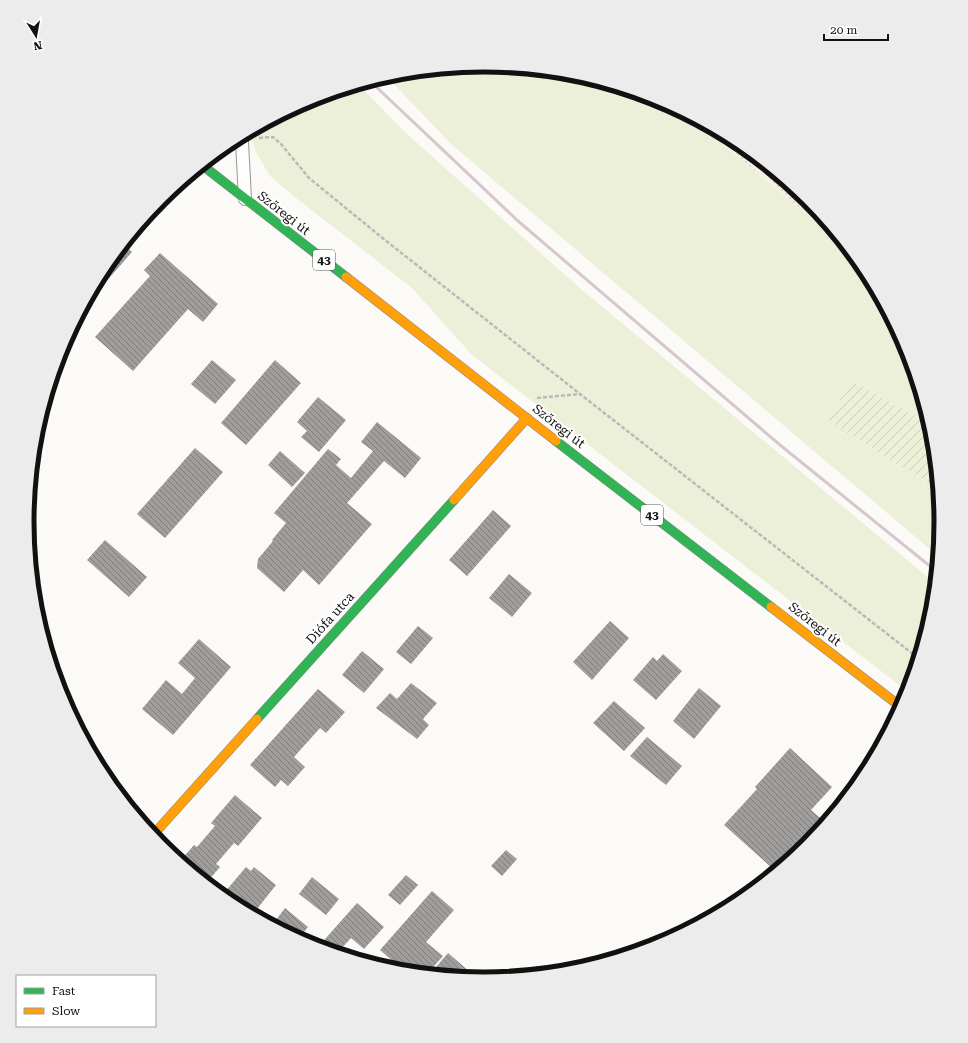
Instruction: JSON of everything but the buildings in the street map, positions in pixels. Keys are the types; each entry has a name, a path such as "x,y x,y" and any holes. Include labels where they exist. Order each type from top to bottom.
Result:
{"main road":[{"name":"Szőregi út","path":"205,168 896,704"},
{"name":"Diófa utca","path":"158,831 527,418"}],"lane":[{"path":"241,143 245,199"}],"path":[{"path":"248,138 273,137 281,144 308,178 580,394 914,655"},
{"path":"536,398 580,394"}],"shaded area":[{"path":"705,130 734,147 781,183 802,203 827,231"}],"green space":[{"path":"455,72 513,72 572,80 629,95 683,118 705,130 827,231 858,271 888,322 910,377 922,420 852,381 828,420 932,486 934,522 933,552 452,145 391,81 425,75"},
{"path":"362,89 407,134 581,289 930,579 919,638 903,687 472,355 412,288 270,176 257,154 250,137 285,118 312,106 339,95"},
{"path":"852,381 922,420 932,486 827,420"}],"railway":[{"path":"375,85 518,221 780,445 931,567"}],"traffic: fast":[{"path":"205,168 346,277"},
{"path":"556,441 771,607"},
{"path":"257,719 454,500"}],"traffic: slow":[{"path":"346,277 556,441"},
{"path":"454,500 527,418"},
{"path":"771,607 896,703"},
{"path":"157,830 257,719"}]}
